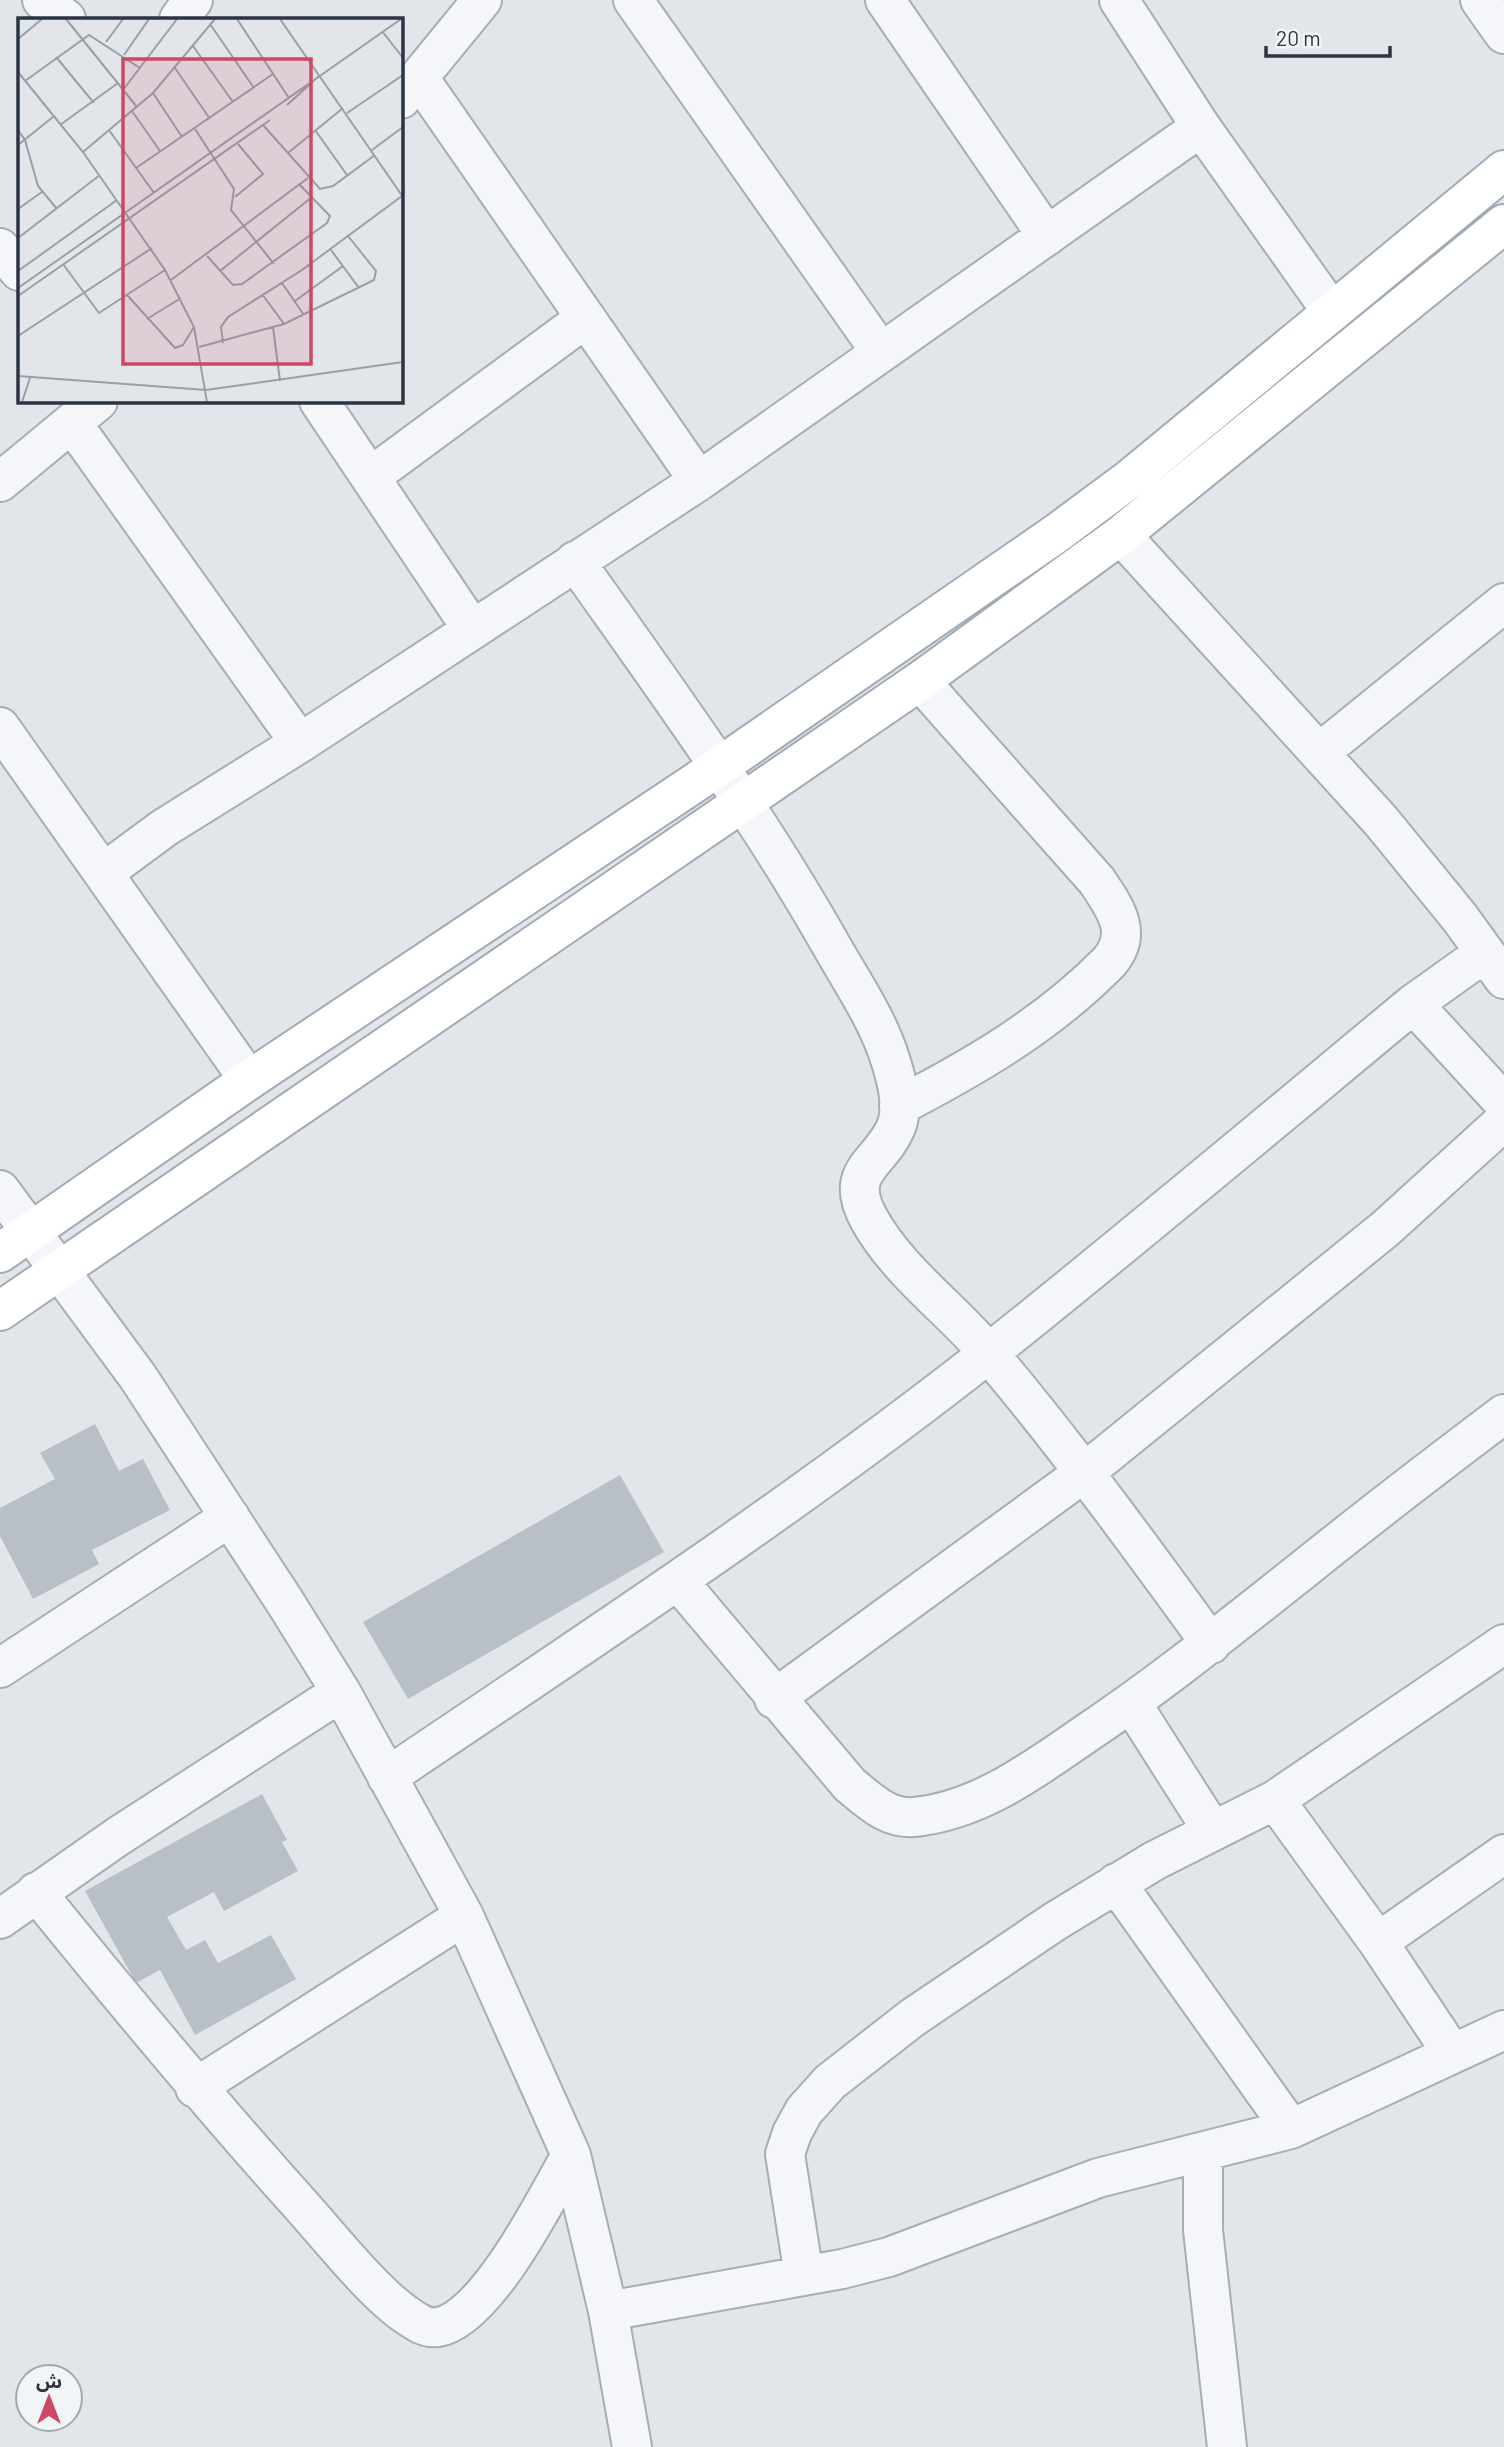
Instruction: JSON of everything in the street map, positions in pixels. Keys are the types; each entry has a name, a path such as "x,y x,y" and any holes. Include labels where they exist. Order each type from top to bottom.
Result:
{"main road":[{"path":"15,1242 249,1080 720,766 1057,533 1130,478 1504,170"},
{"path":"0,1311 920,681 1121,535 1504,224"}],"street":[{"path":"42,0 65,18"},
{"path":"180,18 193,0"},
{"path":"482,0 410,89 586,318 699,481"},
{"path":"633,0 880,351"},
{"path":"885,0 1047,236"},
{"path":"1119,0 1201,127 1332,312"},
{"path":"1480,0 1504,34"},
{"path":"103,873 164,828 300,743 699,481 1201,127"},
{"path":"370,477 586,318"},
{"path":"320,402 472,629"},
{"path":"0,482 85,412 300,743"},
{"path":"387,1777 677,1581 820,1480 988,1353 1413,1004 1493,966 1460,918 1381,821 1121,535"},
{"path":"575,562 746,802 811,910 880,1035 891,1062 899,1106 898,1120 891,1136 869,1163 860,1180 862,1205 881,1238 905,1268 988,1353 1085,1472 1212,1644"},
{"path":"1319,753 1504,603"},
{"path":"899,1106 962,1073 1045,1021 1119,951 1123,928 1120,916 1097,881 920,681"},
{"path":"0,727 249,1080"},
{"path":"1413,1004 1504,1103"},
{"path":"774,1699 1085,1472 1385,1228 1504,1121"},
{"path":"0,1190 15,1242 59,1270 138,1377 230,1517 341,1692 464,1916 571,2155 608,2311 632,2447"},
{"path":"677,1581 774,1699 850,1785 883,1812 912,1817 954,1808 1007,1786 1132,1704 1212,1644 1412,1483 1504,1414"},
{"path":"0,1668 230,1517"},
{"path":"804,2276 785,2154 792,2133 816,2095 912,2018 1116,1883 1212,1830 1275,1800 1504,1644"},
{"path":"0,1919 36,1892 341,1692"},
{"path":"1132,1704 1212,1830"},
{"path":"1275,1800 1378,1941 1452,2053"},
{"path":"1378,1941 1504,1854"},
{"path":"1116,1883 1291,2129"},
{"path":"36,1892 195,2088 402,2312 429,2327 453,2322 481,2297 531,2228 571,2155"},
{"path":"195,2088 464,1916"},
{"path":"608,2311 804,2276 889,2257 1098,2178 1291,2129 1504,2030"},
{"path":"1203,2152 1203,2230 1227,2447"}],"building":[{"path":"95,1424 119,1471 143,1459 170,1510 92,1550 99,1564 33,1599 0,1536 0,1508 55,1479 40,1453"},
{"path":"620,1475 664,1552 408,1699 363,1622"},
{"path":"262,1794 287,1840 282,1842 298,1871 224,1911 214,1892 167,1917 186,1950 205,1940 218,1963 271,1935 296,1979 195,2035 160,1970 136,1983 85,1891"}]}
